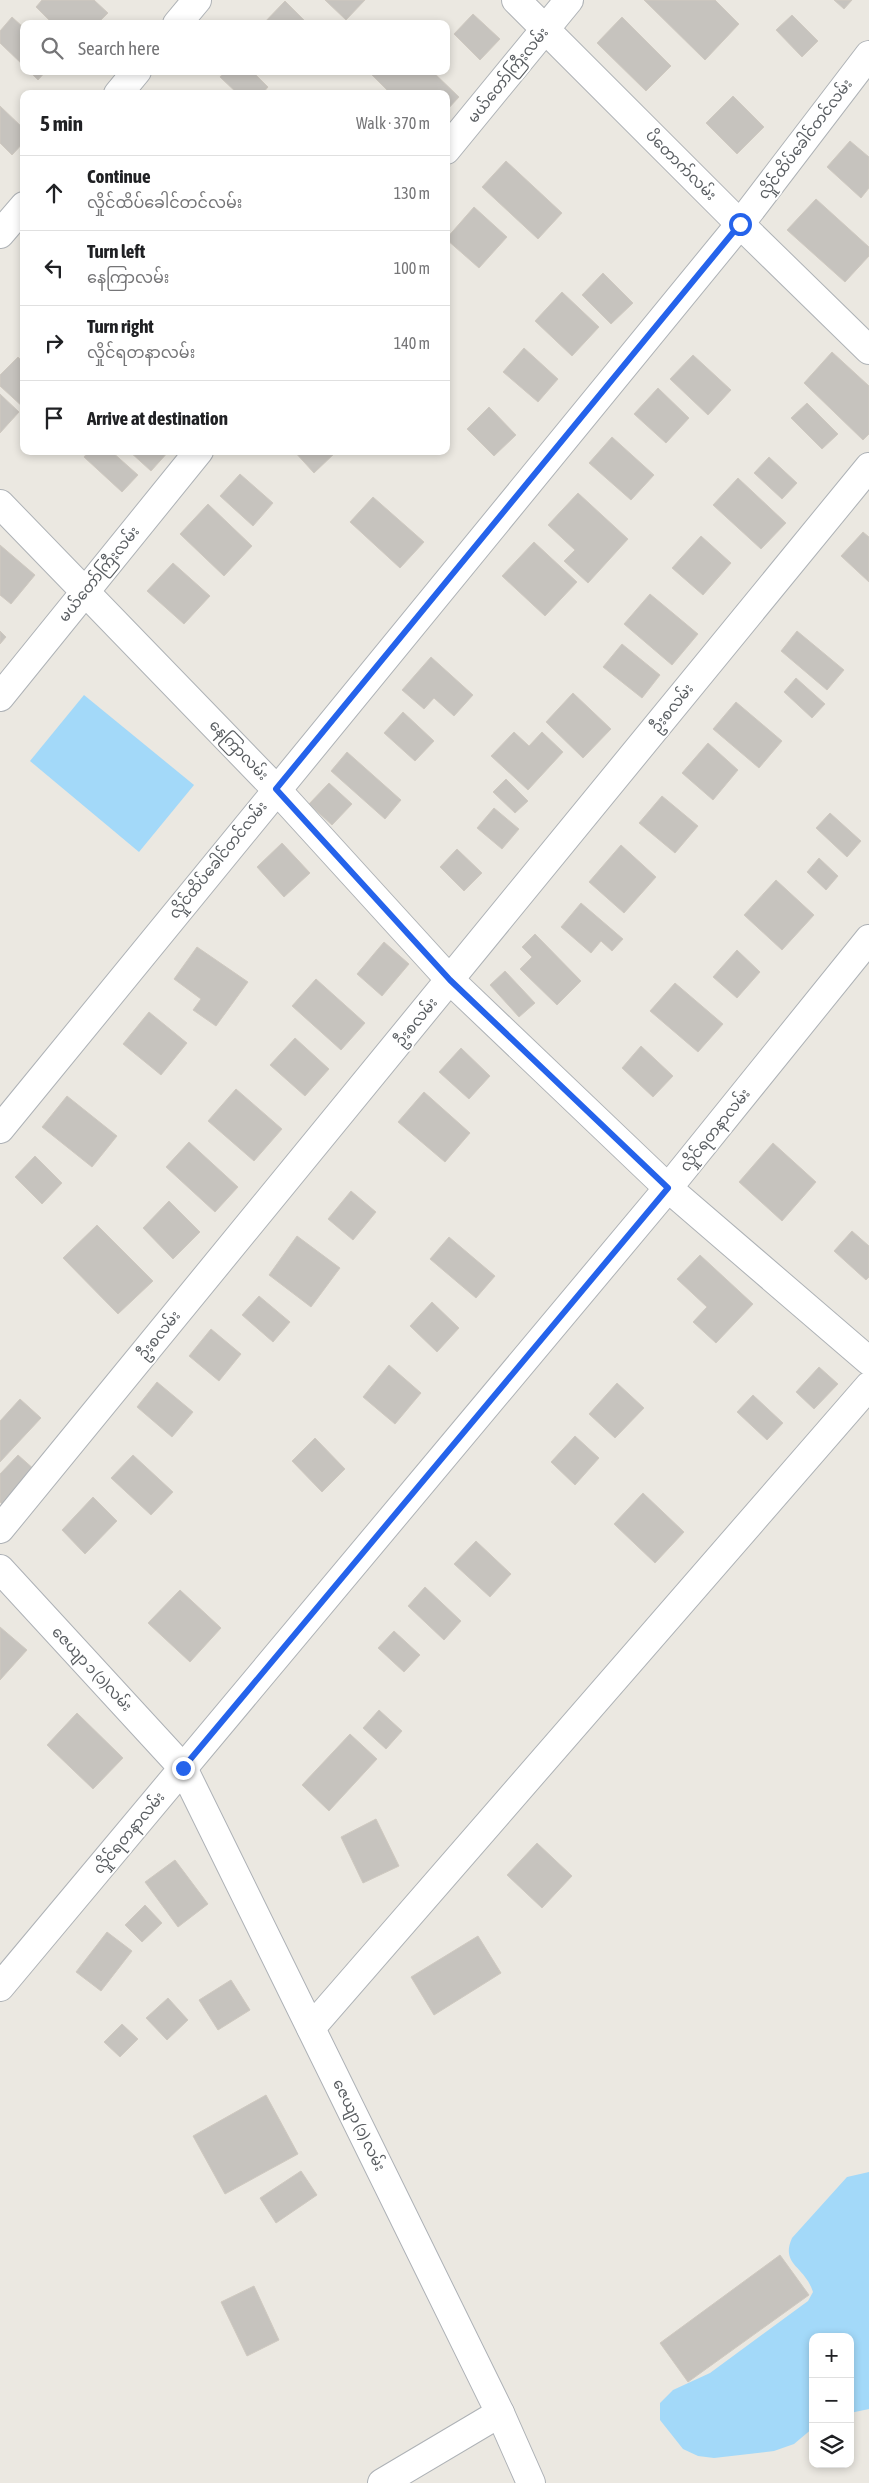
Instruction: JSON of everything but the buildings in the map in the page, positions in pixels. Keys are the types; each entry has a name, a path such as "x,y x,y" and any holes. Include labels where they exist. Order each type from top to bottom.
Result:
{"street":[{"path":"180,20 197,0"},
{"name":"ပိတောက်လမ်း","path":"516,0 869,350"},
{"name":"မယ်တော်ကြီးလမ်း","path":"450,145 569,0"},
{"name":"လှိုင်ထိပ်ခေါင်တင်လမ်း","path":"0,1129 276,789 740,224 869,55"},
{"path":"121,90 134,75"},
{"path":"0,234 20,211"},
{"name":"မယ်တော်ကြီးလမ်း","path":"0,697 196,455"},
{"name":"ဦးစလမ်း","path":"0,1529 869,467"},
{"name":"နေကြာလမ်း","path":"0,504 276,789 450,980 668,1188 869,1361"},
{"name":"လှိုင်ရတနာလမ်း","path":"0,1987 668,1188 869,939"},
{"path":"311,2028 869,1386"},
{"name":"ဇေယျာ ၁ (၁)လမ်း","path":"0,1569 183,1768"},
{"name":"ဇေယျာ (၁) လမ်း","path":"183,1768 500,2413 531,2483"},
{"path":"382,2483 500,2413"}],"water":[{"path":"84,695 194,785 139,852 30,761"},
{"path":"869,2172 869,2409 854,2412 854,2333 809,2333 809,2431 794,2444 774,2451 714,2458 698,2456 683,2449 660,2420 660,2403 673,2390 710,2373 808,2301 813,2292 805,2276 791,2260 789,2247 792,2238 847,2177"}],"route":[{"path":"183,1768 668,1188 450,980 276,789 740,224"}]}
